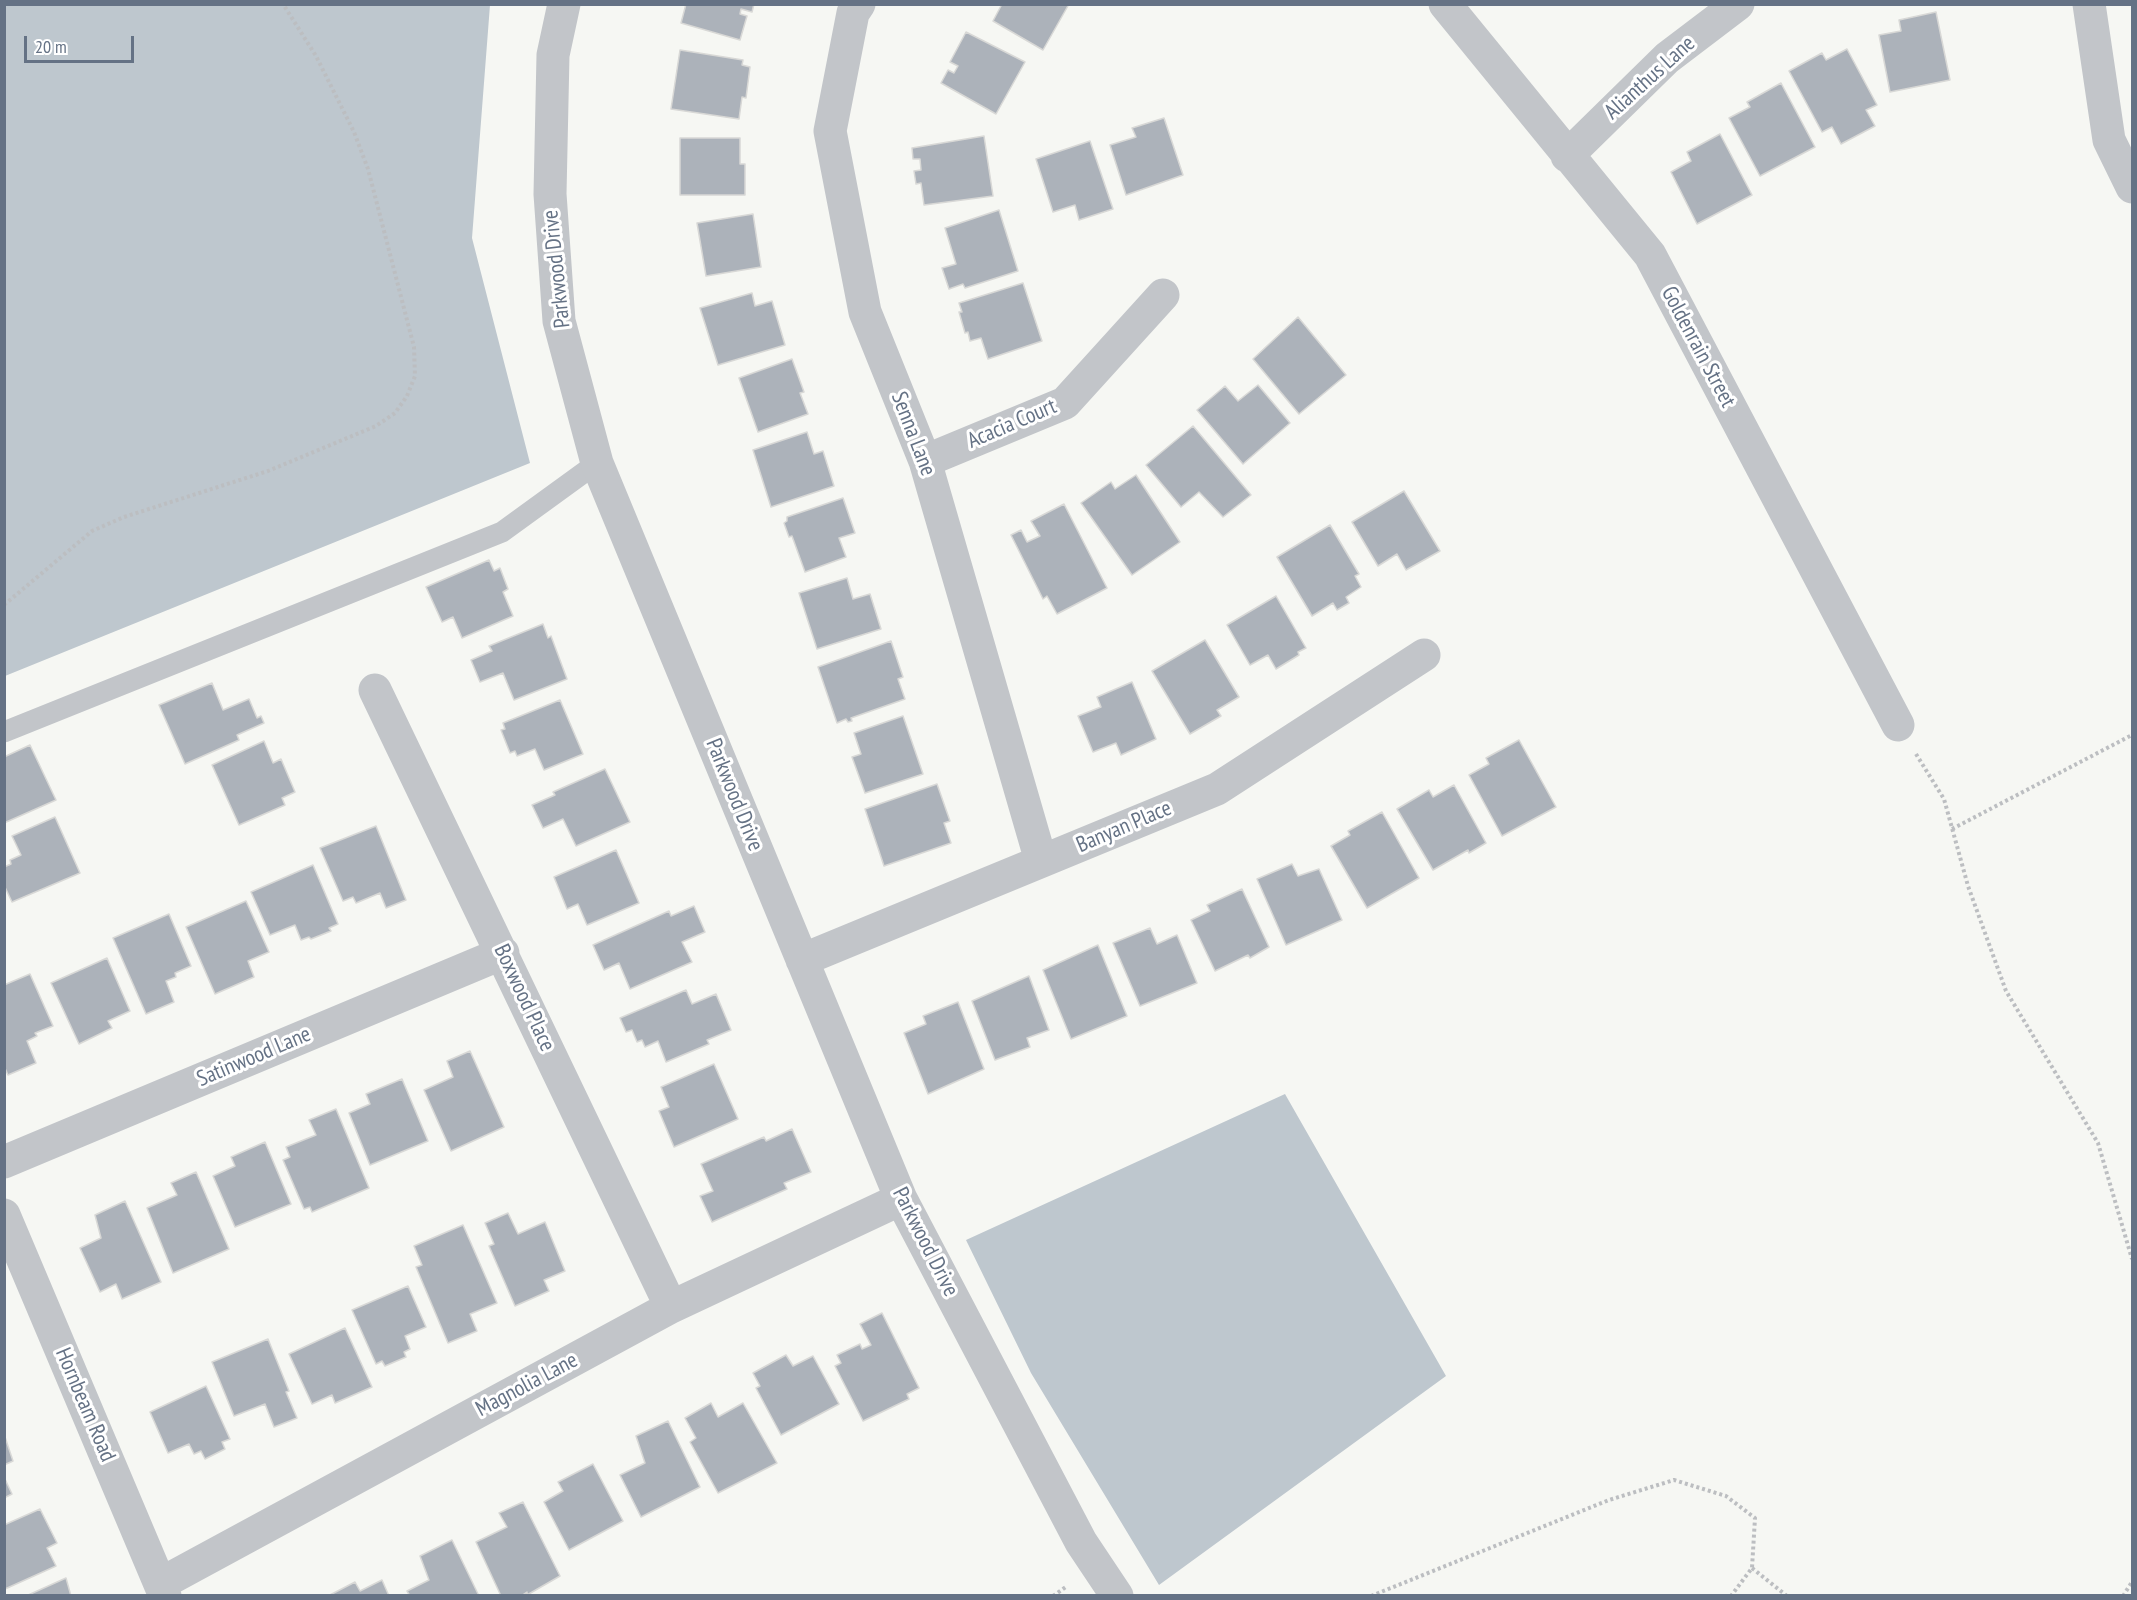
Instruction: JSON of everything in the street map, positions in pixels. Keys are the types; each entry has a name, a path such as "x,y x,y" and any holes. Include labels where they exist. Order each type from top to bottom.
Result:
{"street":[{"name":"Parkwood Drive","path":"564,4 553,55 550,194 559,321 597,463 901,1199 1081,1542 1117,1596"},
{"name":"Senna Lane","path":"859,4 853,12 830,131 865,312 925,461 1041,861"},
{"name":"Goldenrain Street","path":"1445,4 1650,255 1898,725"},
{"name":"Alianthus Lane","path":"1567,156 1668,58 1738,4"},
{"path":"2089,4 2109,140 2133,187"},
{"name":"Acacia Court","path":"925,461 1065,403 1163,295"},
{"name":"Banyan Place","path":"802,960 1217,789 1424,655"},
{"name":"Boxwood Place","path":"375,690 671,1307"},
{"name":"Satinwood Lane","path":"4,1162 503,953"},
{"name":"Magnolia Lane","path":"163,1590 671,1307 901,1199"},
{"name":"Hornbeam Road","path":"4,1215 163,1590"}],"lane":[{"path":"4,732 502,532 597,463"}],"path":[{"path":"4,605 92,531 124,517 268,471 344,440 376,426 395,413 407,396 414,376 414,347 368,169 354,132 316,56 283,4"},
{"path":"1898,725 1944,799 1968,886 2006,991 2098,1143 2133,1259"},
{"path":"1952,829 2133,735"},
{"path":"1371,1596 1609,1500 1674,1480 1726,1496 1755,1518 1752,1568 1731,1596"},
{"path":"1752,1568 1787,1596"},
{"path":"2123,1596 2133,1582"}],"shaded area":[{"path":"5,4 490,5 472,238 530,463 5,676"},
{"path":"1285,1094 1446,1376 1159,1585 1031,1373 966,1240"}],"building":[{"path":"686,4 754,4 752,12 741,9 740,14 747,16 740,40 681,23"},
{"path":"1002,4 1069,4 1043,50 993,21"},
{"path":"1936,12 1950,80 1890,92 1879,35 1901,31 1899,20"},
{"path":"966,32 1025,62 996,114 941,83 948,70 954,73 958,66 950,62"},
{"path":"1847,49 1877,105 1866,110 1875,126 1841,144 1832,127 1822,132 1789,71 1822,53 1826,60"},
{"path":"680,50 743,60 742,65 750,67 746,98 742,97 739,119 671,109"},
{"path":"1781,83 1815,147 1760,176 1729,118 1750,107 1747,102"},
{"path":"1164,118 1183,175 1126,195 1110,145 1136,137 1132,128"},
{"path":"1720,134 1752,195 1697,224 1671,172 1691,161 1687,152"},
{"path":"984,136 993,196 924,205 921,183 916,184 914,171 921,170 920,159 913,159 912,148"},
{"path":"680,138 740,138 740,164 745,164 745,195 680,195"},
{"path":"1090,141 1113,209 1079,220 1075,205 1053,212 1036,159"},
{"path":"999,210 1018,271 965,288 963,284 949,289 942,268 956,264 945,228"},
{"path":"753,214 761,267 706,276 697,223"},
{"path":"1023,283 1042,341 988,359 981,338 970,341 968,332 965,333 959,303"},
{"path":"752,293 755,306 772,301 785,345 718,365 700,308"},
{"path":"1298,317 1346,375 1299,414 1253,359"},
{"path":"792,359 804,392 800,393 808,414 758,432 739,378"},
{"path":"1258,385 1290,423 1243,464 1197,410 1225,386 1238,401"},
{"path":"1193,426 1251,495 1223,517 1199,492 1181,507 1146,465"},
{"path":"807,432 814,454 823,451 834,486 771,507 753,450"},
{"path":"1136,475 1180,542 1132,575 1081,503 1111,482 1115,489"},
{"path":"1404,491 1440,551 1406,570 1397,554 1378,566 1352,522"},
{"path":"843,498 855,533 839,538 846,557 805,572 792,536 789,537 784,523 787,517"},
{"path":"1064,504 1107,588 1057,614 1047,596 1043,599 1011,535 1021,530 1027,542 1040,536 1031,521"},
{"path":"1330,525 1359,574 1355,576 1361,587 1346,597 1349,603 1337,610 1333,603 1312,616 1277,557"},
{"path":"489,560 494,571 500,568 508,589 503,592 513,616 462,638 453,617 442,622 426,587"},
{"path":"847,578 853,599 870,594 881,629 817,649 799,593"},
{"path":"1276,596 1306,648 1276,669 1268,655 1250,665 1227,625"},
{"path":"543,624 548,638 551,636 567,679 514,700 503,673 480,682 471,660 492,651 489,646"},
{"path":"1205,640 1239,697 1217,710 1221,716 1190,734 1152,671"},
{"path":"891,641 903,677 898,679 905,699 851,718 852,721 848,722 846,719 837,723 818,667"},
{"path":"1132,682 1156,739 1121,755 1116,743 1093,752 1078,716 1101,707 1097,697"},
{"path":"212,683 223,710 249,699 257,718 261,716 264,723 237,735 239,740 185,764 159,705"},
{"path":"560,700 583,754 544,770 535,749 517,756 515,751 510,753 501,730 505,729 503,723"},
{"path":"903,716 923,774 865,793 852,757 861,754 854,733"},
{"path":"1519,740 1556,807 1502,836 1469,775 1489,764 1486,758"},
{"path":"264,741 273,763 281,759 295,792 282,798 285,805 239,825 212,765"},
{"path":"30,745 56,800 4,823 4,757"},
{"path":"605,769 630,822 576,846 563,819 543,828 532,805 555,795 553,792"},
{"path":"937,784 950,821 944,823 951,843 884,866 865,809"},
{"path":"1454,785 1486,843 1469,853 1468,850 1433,870 1397,809 1429,790 1433,797"},
{"path":"1382,812 1419,878 1367,908 1331,846 1350,835 1348,831"},
{"path":"55,817 80,873 12,902 4,885 4,867 11,864 10,860 21,855 12,836"},
{"path":"376,826 406,900 386,908 380,893 356,903 353,897 343,901 320,848"},
{"path":"616,850 639,903 587,925 578,904 567,909 554,877"},
{"path":"1292,864 1298,876 1319,869 1342,920 1286,945 1257,879"},
{"path":"313,865 338,924 329,928 331,931 311,939 309,937 301,940 295,925 270,935 251,892"},
{"path":"1242,889 1269,947 1250,958 1248,955 1215,971 1191,920 1210,911 1207,905"},
{"path":"246,901 269,952 248,961 254,977 215,994 186,927"},
{"path":"694,906 705,932 682,942 692,962 630,989 619,963 604,970 593,945 669,911 671,916"},
{"path":"169,914 191,966 175,973 176,977 166,981 174,1002 146,1014 113,938"},
{"path":"1150,928 1157,944 1177,935 1197,983 1140,1006 1113,943"},
{"path":"1098,945 1127,1016 1071,1039 1043,970"},
{"path":"107,958 130,1011 108,1021 112,1028 79,1044 51,983"},
{"path":"30,974 53,1026 35,1033 37,1036 27,1041 36,1063 8,1075 4,1066 4,985"},
{"path":"1029,976 1049,1030 1027,1038 1030,1047 995,1060 972,1001"},
{"path":"686,990 692,1004 716,994 731,1030 707,1040 709,1044 666,1062 658,1041 645,1047 642,1040 637,1042 632,1030 626,1032 620,1018"},
{"path":"958,1002 984,1069 928,1094 904,1033 926,1024 923,1016"},
{"path":"470,1051 504,1127 451,1151 424,1090 453,1077 447,1061"},
{"path":"714,1064 738,1119 674,1147 659,1111 669,1107 661,1087"},
{"path":"402,1079 428,1141 370,1165 349,1113 370,1104 366,1094"},
{"path":"336,1109 369,1188 312,1212 310,1207 304,1209 283,1160 290,1157 286,1147 316,1135 309,1120"},
{"path":"792,1129 811,1172 784,1183 787,1189 712,1222 700,1196 713,1191 701,1164 764,1137 766,1141"},
{"path":"265,1142 291,1204 235,1227 213,1176 235,1166 231,1157"},
{"path":"196,1172 229,1249 173,1273 147,1208 177,1195 171,1183"},
{"path":"125,1201 161,1282 122,1299 116,1284 100,1292 80,1248 101,1238 95,1215"},
{"path":"508,1213 518,1234 545,1222 565,1271 544,1280 549,1291 515,1306 489,1246 494,1244 485,1223"},
{"path":"463,1225 497,1303 470,1314 477,1331 448,1343 416,1267 422,1265 414,1246"},
{"path":"408,1286 426,1327 405,1336 410,1349 404,1352 406,1357 385,1366 382,1361 376,1364 352,1310"},
{"path":"882,1313 919,1388 907,1394 909,1399 863,1421 835,1366 841,1363 837,1355 860,1344 862,1349 871,1345 860,1324"},
{"path":"345,1328 372,1387 335,1403 332,1395 312,1404 289,1354"},
{"path":"268,1339 297,1418 274,1427 265,1404 234,1416 212,1362"},
{"path":"786,1355 793,1366 813,1356 839,1404 781,1435 756,1388 760,1386 753,1373"},
{"path":"206,1386 230,1439 222,1442 225,1449 205,1459 201,1451 194,1454 189,1444 168,1453 150,1412"},
{"path":"711,1403 718,1417 743,1403 777,1463 718,1493 690,1442 696,1438 685,1418"},
{"path":"668,1421 700,1487 641,1517 620,1475 645,1463 636,1436"},
{"path":"4,1434 13,1461 4,1465"},
{"path":"593,1464 623,1521 569,1550 544,1502 563,1491 558,1482"},
{"path":"4,1477 12,1494 4,1498"},
{"path":"523,1502 560,1576 527,1595 527,1592 521,1596 501,1596 476,1542 507,1527 499,1513"},
{"path":"40,1509 57,1543 47,1548 56,1566 5,1589 4,1525"},
{"path":"452,1540 479,1596 410,1596 407,1591 429,1580 420,1556"},
{"path":"66,1578 71,1596 26,1596"},
{"path":"382,1580 389,1596 328,1596 355,1582 360,1591"}]}
